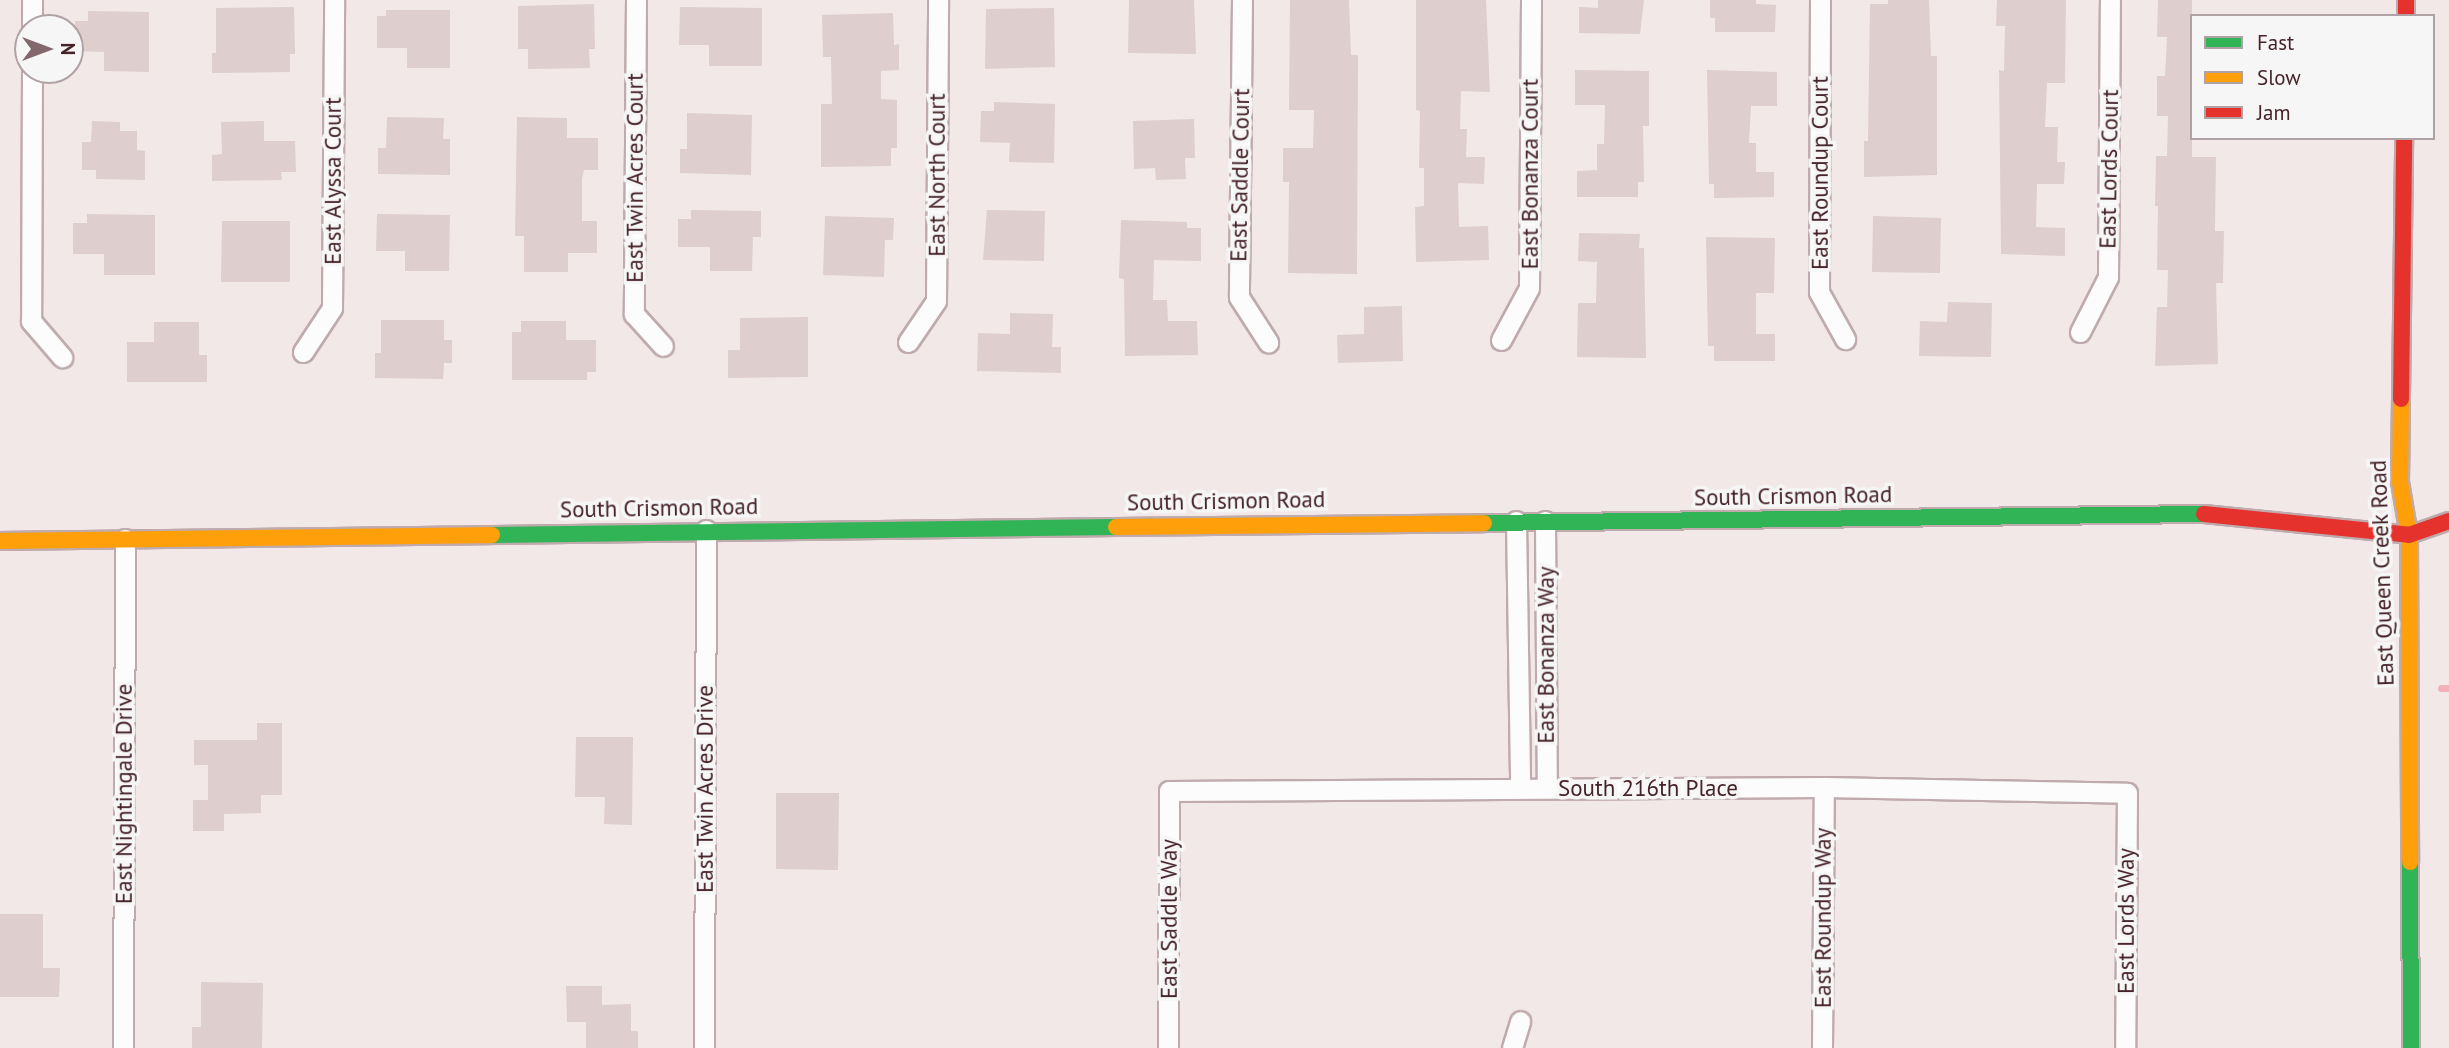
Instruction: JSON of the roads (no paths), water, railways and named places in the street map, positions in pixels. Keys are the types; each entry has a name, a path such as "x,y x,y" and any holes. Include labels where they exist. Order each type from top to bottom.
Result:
{"street":[{"name":"East Alyssa Court","path":"303,352 332,307 334,0"},
{"name":"East Twin Acres Court","path":"636,0 634,314 663,346"},
{"name":"East North Court","path":"908,342 936,301 938,0"},
{"name":"East Saddle Court","path":"1242,0 1239,298 1268,342"},
{"name":"East Bonanza Court","path":"1501,340 1529,288 1531,0"},
{"name":"East Roundup Court","path":"1820,0 1819,292 1845,339"},
{"name":"East Lords Court","path":"2080,332 2108,277 2110,0"},
{"path":"32,84 30,321 62,357"},
{"name":"East Queen Creek Road","path":"2404,140 2400,482 2409,535 2411,1048"},
{"name":"South Crismon Road","path":"0,541 706,530 2212,514 2409,535 2449,521"},
{"name":"East Bonanza Way","path":"1516,521 1520,788"},
{"name":"East Bonanza Way","path":"1545,521 1546,788"},
{"name":"East Twin Acres Drive","path":"704,1048 706,530"},
{"name":"East Nightingale Drive","path":"123,1048 125,539"},
{"name":"South 216th Place","path":"1169,791 1824,787 2127,793"},
{"name":"East Roundup Way","path":"1822,1048 1824,787"},
{"name":"East Saddle Way","path":"1168,1048 1169,791"},
{"name":"East Lords Way","path":"2125,1048 2127,793"},
{"path":"1512,1048 1520,1021"}],"waterway":[{"path":"2441,688 2449,688"}]}
